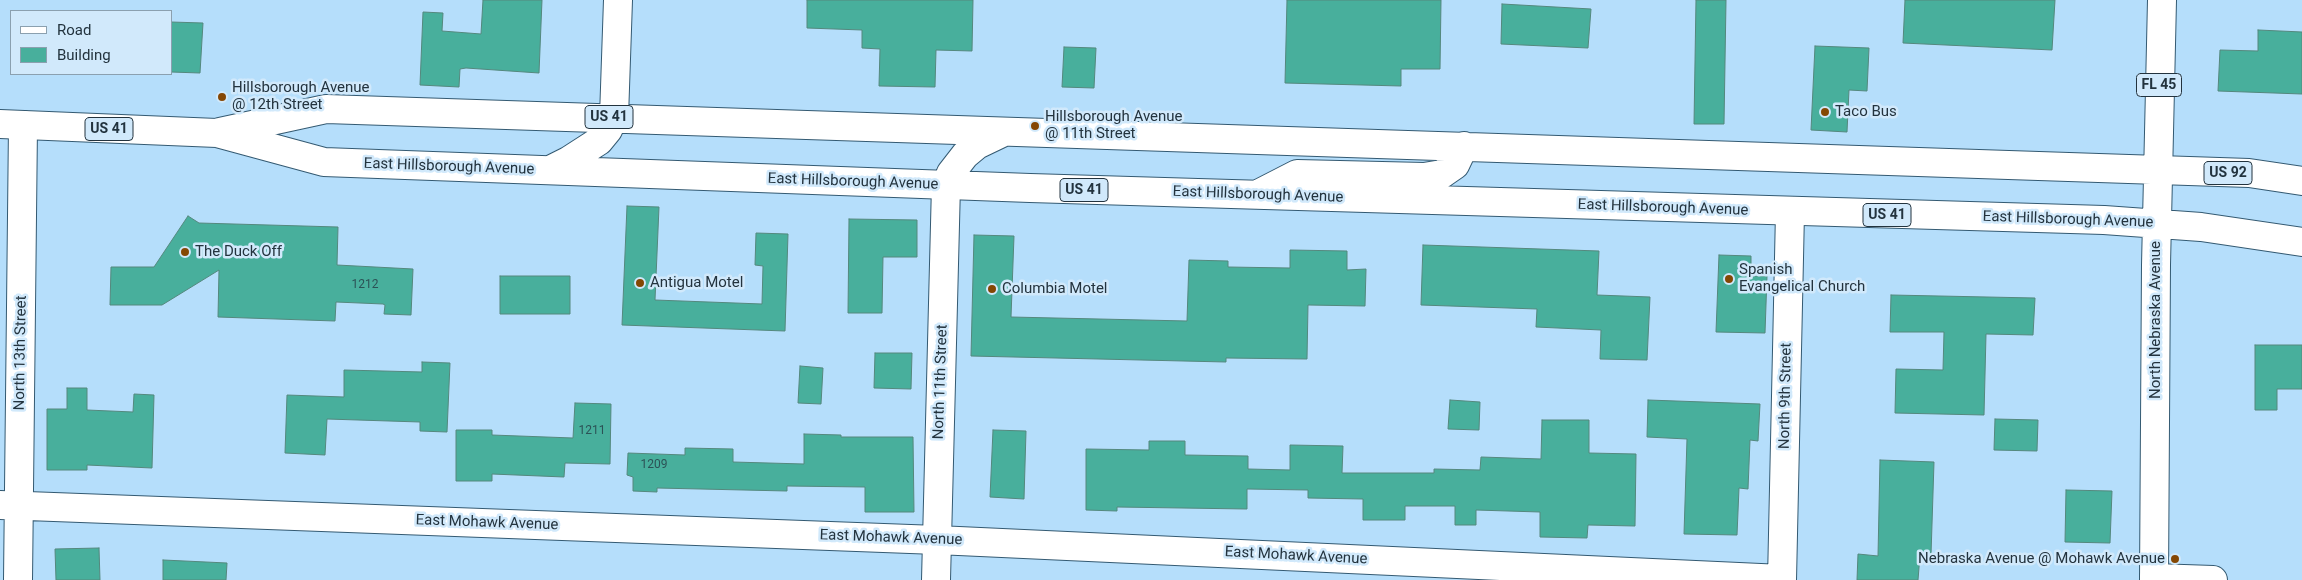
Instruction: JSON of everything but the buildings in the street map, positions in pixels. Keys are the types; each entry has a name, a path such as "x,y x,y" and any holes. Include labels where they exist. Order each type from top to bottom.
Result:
{"main road":[{"path":"550,170 599,141 608,130 614,117 618,0"},
{"name":"North Nebraska Avenue","path":"2154,579 2157,170 2162,0"},
{"name":"East Hillsborough Avenue","path":"217,133 326,109 1464,146 2105,170 2249,173 2302,181"},
{"name":"East Hillsborough Avenue","path":"12,125 217,133 324,162 946,185 2157,223 2200,227 2302,242"},
{"name":"North 13th Street","path":"12,125 10,506 18,580"},
{"path":"946,185 951,172 965,154 977,145 1004,132"},
{"path":"1257,195 1297,174 1424,177 1442,174 1455,165 1464,146"},
{"name":"North 11th Street","path":"936,580 946,185"},
{"name":"North 9th Street","path":"1782,579 1790,212"},
{"name":"East Mohawk Avenue","path":"10,506 937,540 1782,579"},
{"path":"2154,579 2213,580"}],"place":[{"name":"Hillsborough Avenue @ 12th Street","path":"222,97"},
{"name":"Taco Bus","path":"1825,112"},
{"name":"Hillsborough Avenue @ 11th Street","path":"1035,126"},
{"name":"The Duck Off","path":"185,252"},
{"name":"Spanish Evangelical Church","path":"1729,279"},
{"name":"Antigua Motel","path":"640,283"},
{"name":"Columbia Motel","path":"992,289"},
{"name":"Nebraska Avenue @ Mohawk Avenue","path":"2175,559"}]}
